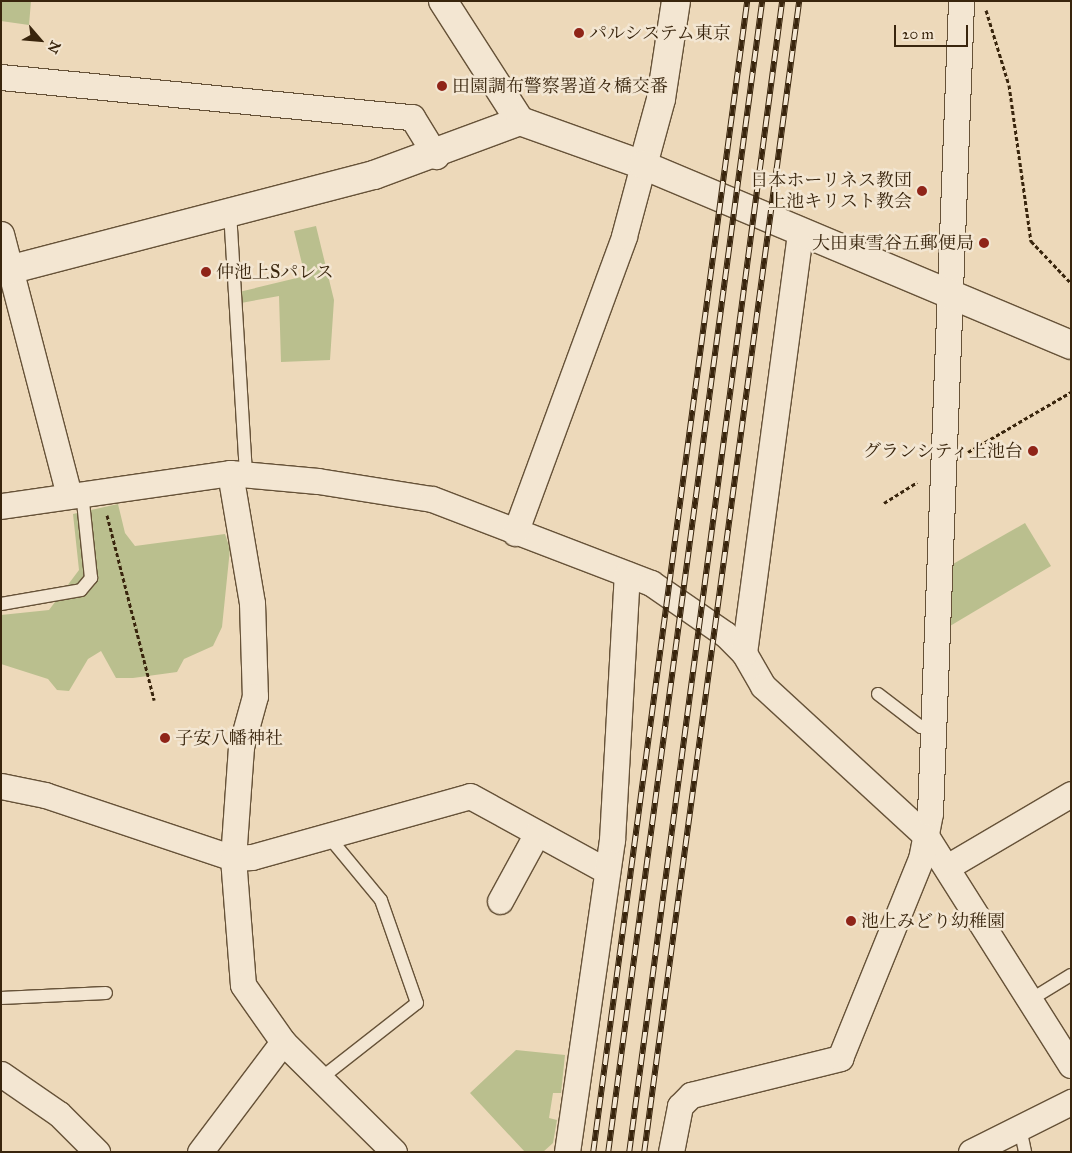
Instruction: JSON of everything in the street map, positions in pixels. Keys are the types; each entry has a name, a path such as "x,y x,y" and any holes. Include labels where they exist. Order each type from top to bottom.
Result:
{"street":[{"path":"443,1 520,121 643,165 800,231 949,297 1071,346"},
{"path":"515,533 624,236 661,99 676,1"},
{"path":"671,1152 680,1106 691,1095 840,1058 921,860 926,836 932,728 961,1"},
{"path":"1,78 412,117 436,156"},
{"path":"7,270 436,156 520,121"},
{"path":"744,653 800,231"},
{"path":"1,234 7,270 84,493"},
{"path":"238,473 252,603 255,696 240,748 233,858 243,985 284,1042 394,1152"},
{"path":"1,506 238,473 432,500 651,583 744,653 763,686 926,836 1071,1065"},
{"path":"567,1152 597,971 607,871 627,574"},
{"path":"1,786 46,795 233,858 252,857 470,796 607,871"},
{"path":"947,867 1071,794"},
{"path":"500,900 537,832"},
{"path":"200,1152 284,1042"},
{"path":"1,1074 59,1114 97,1152"},
{"path":"971,1152 1022,1140 1071,1102"}],"lane":[{"path":"230,212 238,473"},
{"path":"1,604 81,590 90,578 84,493"},
{"path":"878,694 921,727 932,728"},
{"path":"320,1079 418,1003 381,900 328,836"},
{"path":"1030,1000 1071,975"},
{"path":"1,998 106,993"}],"path":[{"path":"982,1 994,23 1009,85 1031,241 1071,283"},
{"path":"884,502 1071,392"},
{"path":"84,493 154,700"}],"green space":[{"path":"1,1 31,1 29,25 1,21"},
{"path":"316,226 334,300 330,360 281,362 279,296 241,303 239,292 305,276 294,231"},
{"path":"118,504 125,533 135,546 225,534 230,549 222,627 213,646 184,659 177,672 133,678 116,678 101,651 88,659 69,691 57,690 48,679 1,664 1,615 49,610 79,570 73,514"},
{"path":"1025,523 1051,566 950,626 953,564"},
{"path":"516,1050 565,1055 561,1093 553,1093 549,1118 557,1120 553,1143 543,1152 525,1152 470,1093"}],"railway":[{"path":"593,1152 747,1"},
{"path":"608,1152 762,1"},
{"path":"629,1152 782,1"},
{"path":"644,1152 799,1"}],"place":[{"name":"パルシステム東京","path":"579,33"},
{"name":"田園調布警察署道々橋交番","path":"442,86"},
{"name":"日本ホーリネス教団 上池キリスト教会","path":"922,191"},
{"name":"大田東雪谷五郵便局","path":"984,243"},
{"name":"仲池上Sパレス","path":"206,272"},
{"name":"グランシティ上池台","path":"1033,451"},
{"name":"子安八幡神社","path":"165,738"},
{"name":"池上みどり幼稚園","path":"851,921"}]}
